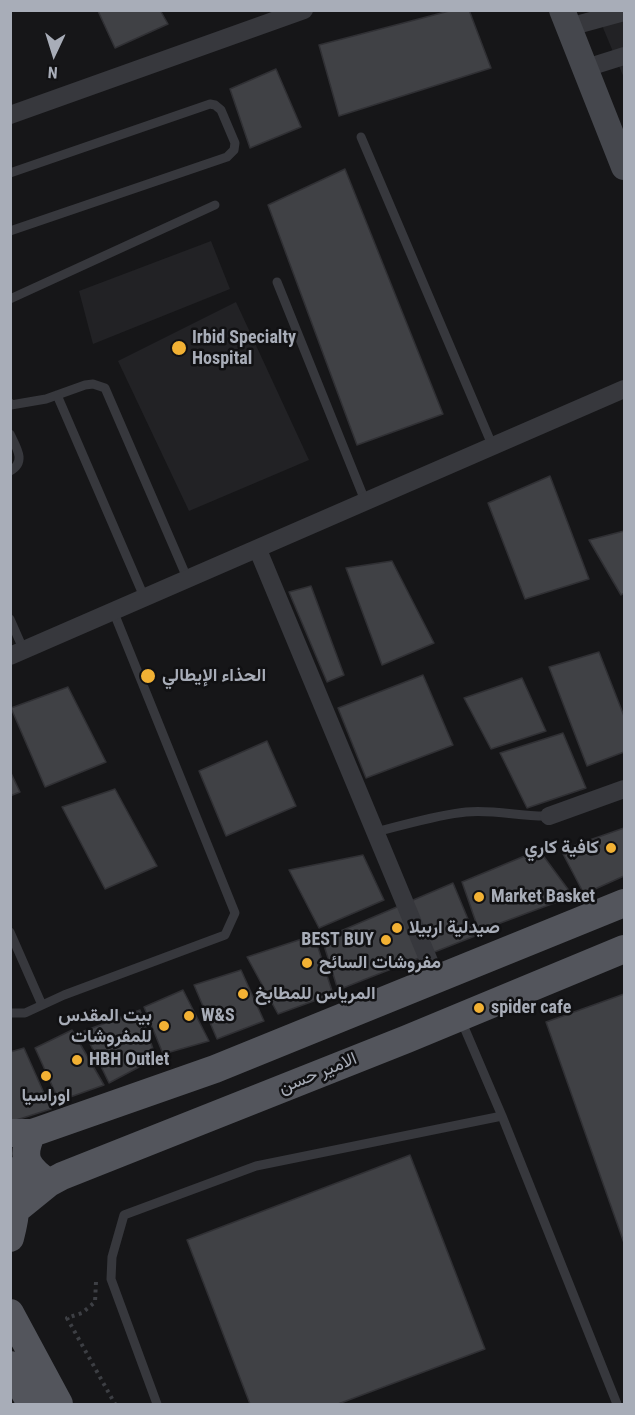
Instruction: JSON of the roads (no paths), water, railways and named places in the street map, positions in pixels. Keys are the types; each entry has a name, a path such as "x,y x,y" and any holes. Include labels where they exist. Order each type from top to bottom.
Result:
{"main road":[{"path":"49,1183 32,1169 27,1160 26,1146 21,1133 215,1069 624,903"},
{"name":"الامير حسن","path":"17,1209 49,1183 624,949"},
{"path":"10,1171 14,1180 17,1209 10,1238"},
{"path":"12,1318 59,1404"},
{"path":"10,1365 31,1404"}],"street":[{"path":"10,115 304,11"},
{"path":"624,12 566,19 624,167"},
{"path":"586,68 624,56"},
{"path":"17,654 624,389"},
{"path":"258,550 436,978"},
{"path":"549,816 624,789"}],"lane":[{"path":"10,172 210,104 221,110 235,143 234,150 227,156 10,231"},
{"path":"361,137 493,447"},
{"path":"10,300 215,205"},
{"path":"277,282 366,503"},
{"path":"11,405 36,402 85,385 93,384 105,388 188,580"},
{"path":"57,395 145,599"},
{"path":"10,434 20,460 15,469 10,471"},
{"path":"10,1013 25,1012 225,935 235,913 114,613"},
{"path":"10,619 17,654"},
{"path":"375,832 465,812 490,811 532,817 549,816"},
{"path":"10,932 42,1005"},
{"path":"460,1017 617,1404"},
{"path":"157,1404 111,1279 112,1257 124,1215 256,1166 502,1116"}],"place":[{"name":"Irbid Specialty Hospital","path":"179,348"},
{"name":"الحذاء الإيطالي","path":"148,676"},
{"name":"كافية كاري","path":"611,848"},
{"name":"Market Basket","path":"479,897"},
{"name":"صيدلية اربيلا","path":"397,928"},
{"name":"BEST BUY","path":"386,940"},
{"name":"مفروشات السائح","path":"307,963"},
{"name":"المرياس للمطابخ","path":"243,994"},
{"name":"spider cafe","path":"479,1008"},
{"name":"W&S","path":"189,1016"},
{"name":"بيت المقدس للمفروشات","path":"164,1026"},
{"name":"HBH Outlet","path":"77,1060"},
{"name":"اوراسيا","path":"46,1076"}]}
